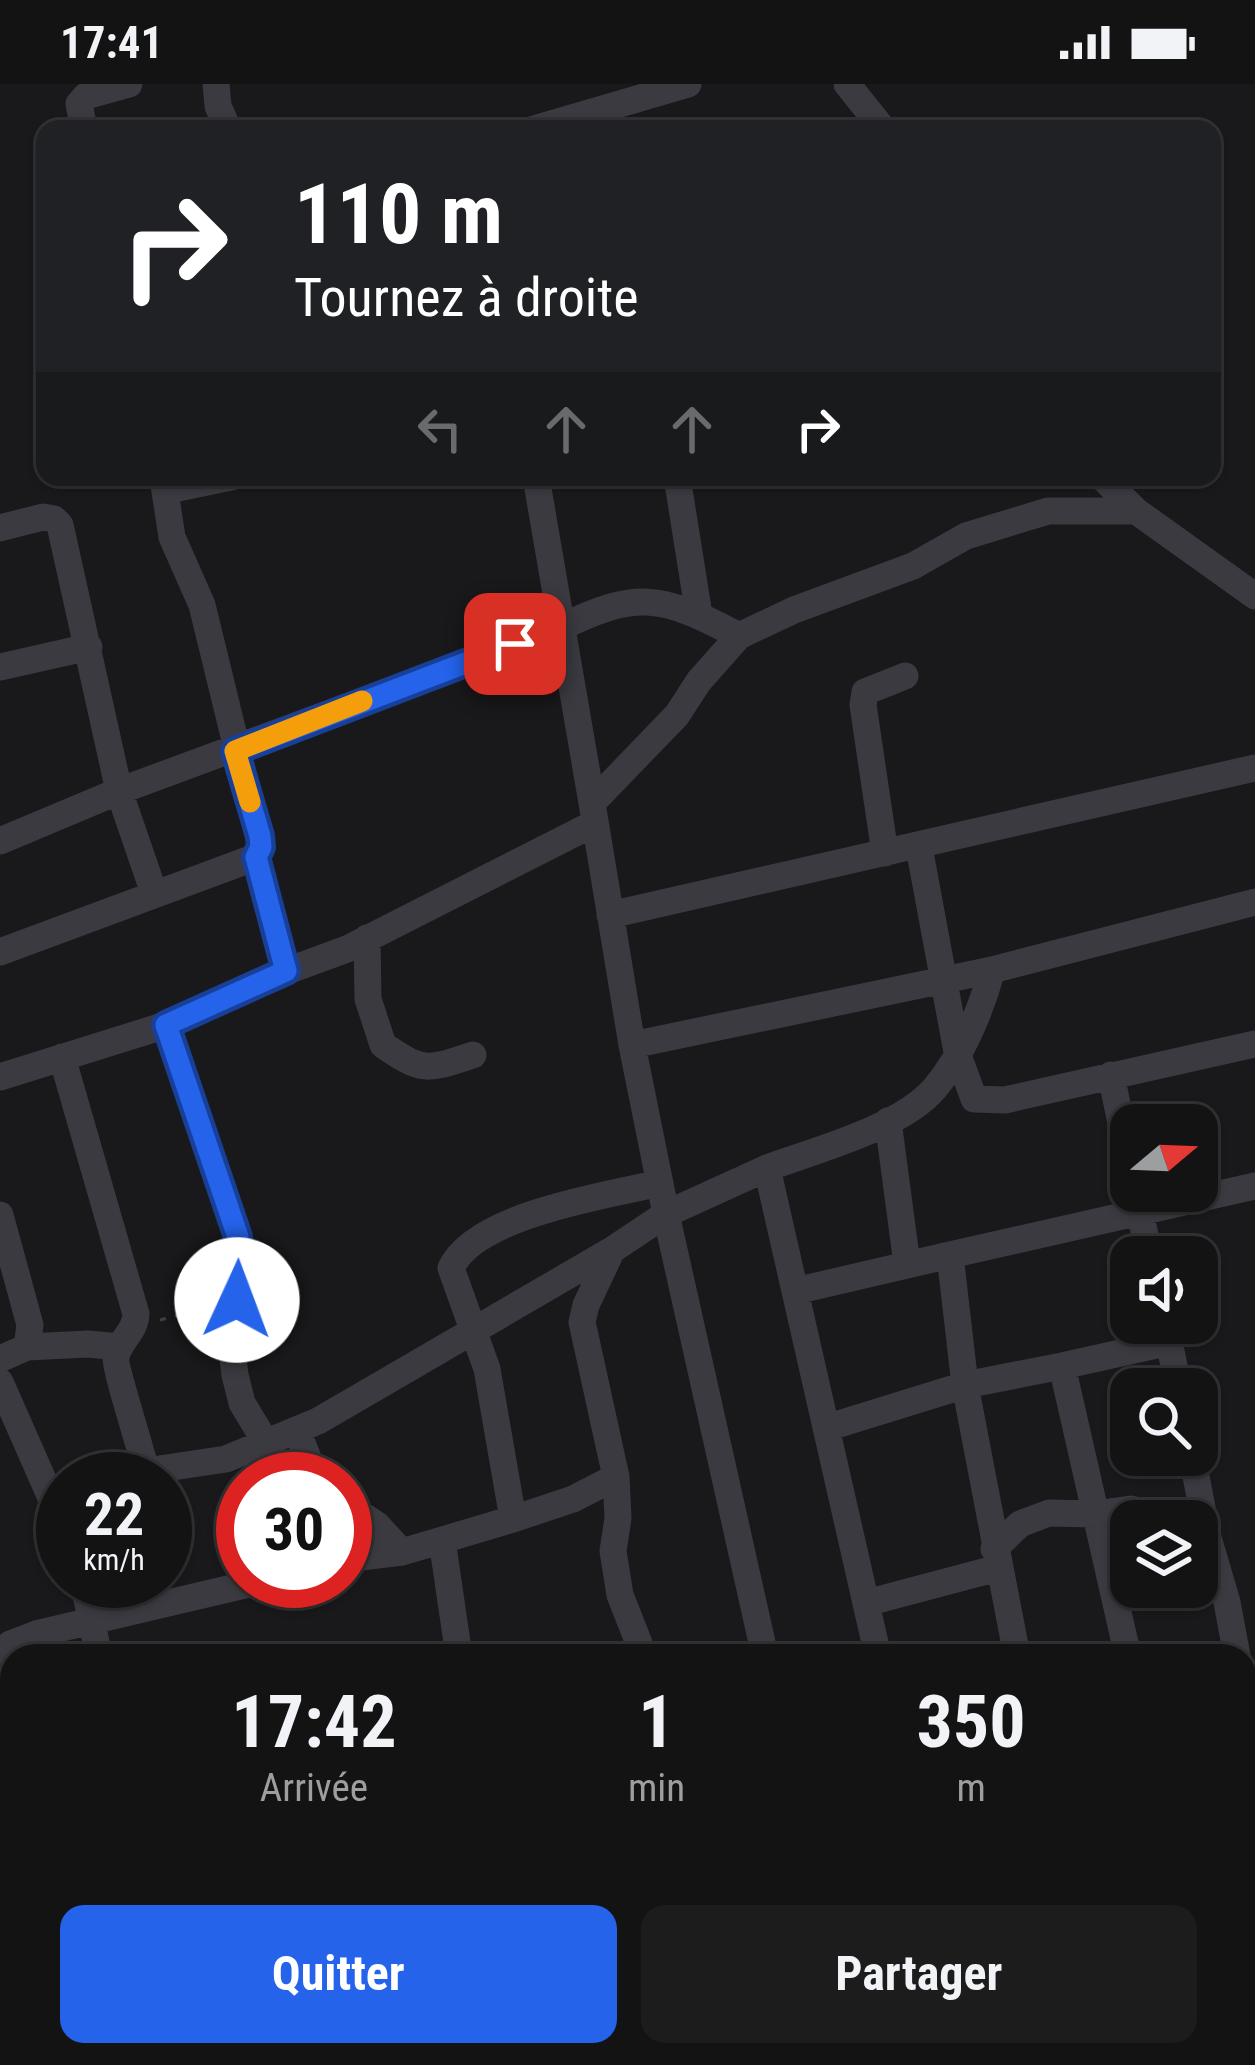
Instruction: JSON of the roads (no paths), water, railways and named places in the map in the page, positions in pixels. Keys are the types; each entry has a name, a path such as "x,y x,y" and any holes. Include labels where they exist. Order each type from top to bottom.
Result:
{"street":[{"path":"82,120 79,104 86,97 129,84"},
{"path":"216,84 224,120"},
{"path":"565,120 688,84"},
{"path":"847,84 876,120"},
{"path":"163,486 172,537 202,605 260,836 256,857 286,971"},
{"path":"537,486 632,1045 762,1644"},
{"path":"678,486 699,615"},
{"path":"1111,486 1136,511 1255,596"},
{"path":"0,1077 166,1025 367,938 594,813 739,636 913,566 966,536 1048,511 1136,511"},
{"path":"0,528 43,518 61,525 119,791 154,893"},
{"path":"0,841 119,791 560,628 610,604 644,600 699,615 739,636"},
{"path":"0,667 89,647"},
{"path":"885,853 863,705 865,692 905,676"},
{"path":"610,915 1255,768"},
{"path":"919,847 957,1052 974,1099 1005,1100 1255,1044"},
{"path":"0,952 256,857"},
{"path":"632,1045 992,970 1255,902"},
{"path":"367,938 368,999 383,1046 420,1067 437,1067 473,1055"},
{"path":"192,1464 226,1459 297,1430 612,1250 666,1214 889,1121 934,1089 982,1004 992,970"},
{"path":"166,1025 238,1237 244,1280 230,1311 229,1327 235,1375 242,1403 266,1443"},
{"path":"62,1057 132,1298 128,1337 116,1371 141,1452"},
{"path":"1111,1075 1117,1104"},
{"path":"889,1121 908,1264"},
{"path":"767,1168 875,1644"},
{"path":"513,1519 487,1369 451,1268 461,1251 546,1208 660,1183"},
{"path":"1218,1191 1255,1186"},
{"path":"795,1291 950,1255 1110,1210"},
{"path":"0,1215 30,1325 27,1347"},
{"path":"612,1250 596,1279 582,1322 616,1477 618,1518 613,1551 620,1595 639,1644"},
{"path":"950,1255 964,1385 1014,1644"},
{"path":"0,1359 27,1347 128,1337"},
{"path":"826,1428 964,1385 1062,1366 1131,1344"},
{"path":"1062,1366 1124,1644"},
{"path":"0,1382 36,1464"},
{"path":"297,1430 306,1452"},
{"path":"372,1556 402,1552 513,1519 616,1477"},
{"path":"866,1603 996,1558 1020,1524 1035,1516 1110,1512"},
{"path":"372,1523 402,1552"},
{"path":"442,1540 457,1644"},
{"path":"1218,1577 1235,1644"},
{"path":"10,1644 216,1592"},
{"path":"90,1608 97,1644"}]}
